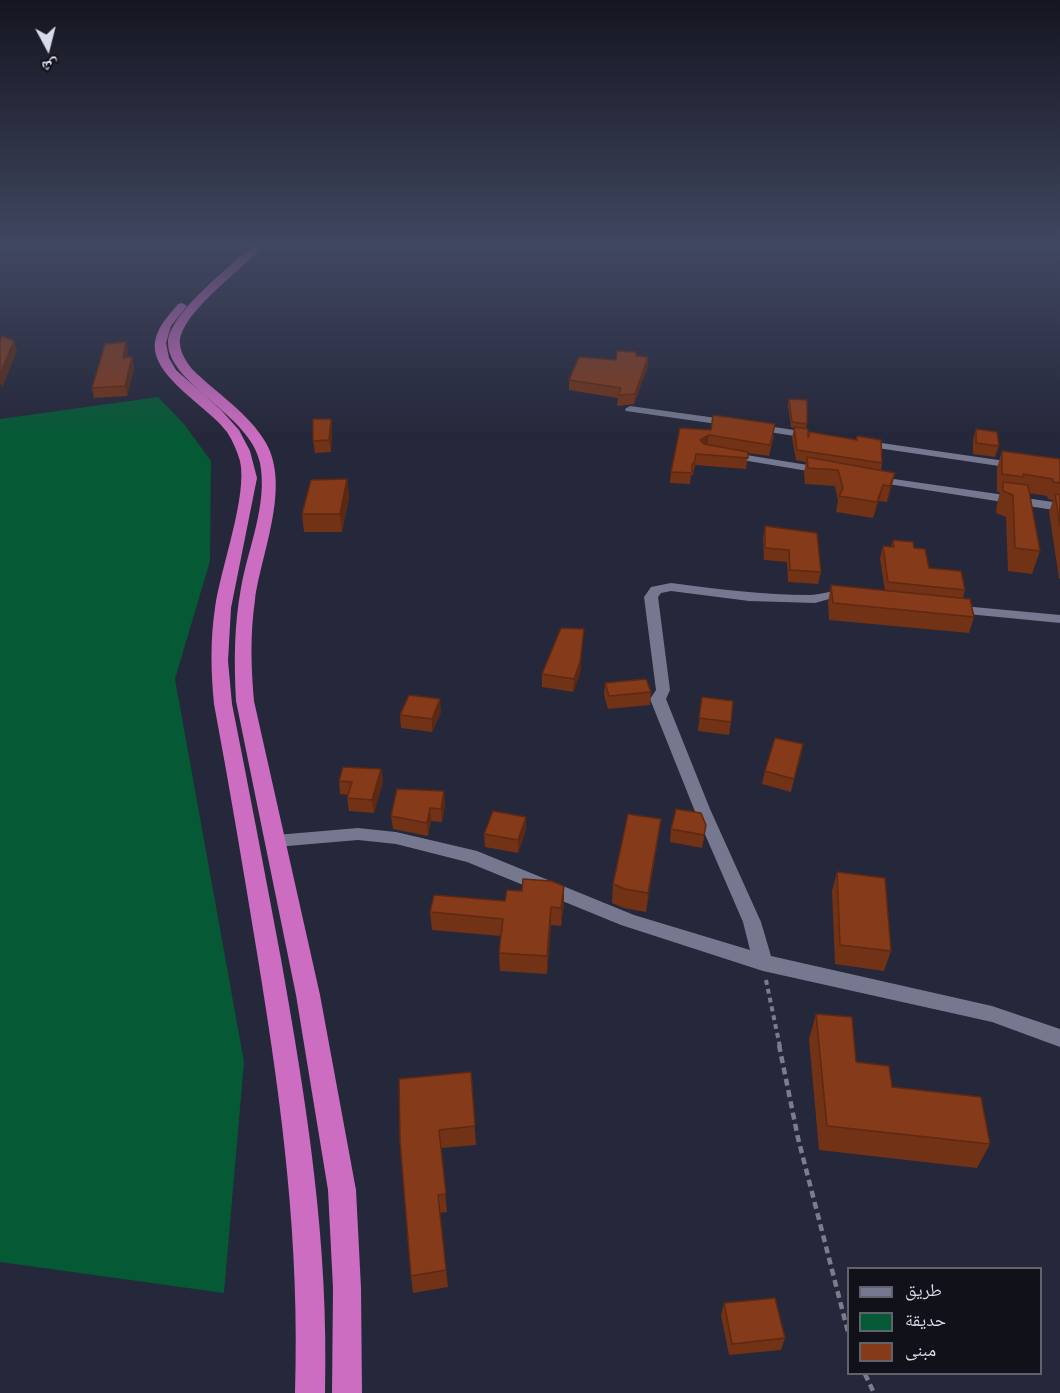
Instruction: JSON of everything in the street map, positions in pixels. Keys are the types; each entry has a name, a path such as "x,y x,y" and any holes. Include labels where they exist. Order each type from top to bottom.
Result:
{"highway":[{"path":"177,310 163,327 159,341 165,364 214,410 236,435 248,462 250,478 223,608 219,661 223,704 294,1100 304,1174 310,1278 310,1393"},
{"path":"191,310 180,323 175,335 174,346 185,368 246,422 267,460 268,482 265,511 246,606 242,660 245,701 321,1062 342,1191 347,1288 347,1393"}],"street":[{"path":"630,409 828,438"},
{"path":"851,441 1060,472"},
{"path":"717,453 835,472"},
{"path":"858,476 1060,507"},
{"path":"763,963 752,922 702,809 658,699 663,690 651,597 656,590 671,587 749,597 815,599 828,595 860,599"},
{"path":"935,608 1060,619"},
{"path":"276,841 358,834 396,838 471,856 628,920 763,963 992,1014 1060,1038"}],"path":[{"path":"763,963 798,1138 847,1324"},
{"path":"865,1375 874,1393"}],"green space":[{"path":"158,397 184,424 211,461 210,561 175,679 244,1062 224,1293 0,1262 0,419"}],"building":[{"path":"2,336 14,341 0,374 0,340"},
{"path":"126,342 123,358 132,357 125,386 92,388 105,344"},
{"path":"617,351 636,352 636,356 648,357 635,394 618,395 621,388 569,380 579,357 616,360"},
{"path":"789,399 807,400 807,424 792,422"},
{"path":"713,415 775,424 770,445 709,435 700,440 704,444 748,452 748,458 696,454 694,464 692,464 692,473 671,472 680,428 711,430"},
{"path":"313,419 331,419 329,440 313,441"},
{"path":"794,427 808,429 808,438 810,432 857,440 857,436 881,440 882,463 797,450"},
{"path":"976,429 997,432 999,446 976,443"},
{"path":"1002,451 1060,459 1060,483 1053,482 1053,479 1023,474 1024,477 1002,474"},
{"path":"807,457 895,473 890,486 883,485 877,502 839,496 843,488 838,470 808,468"},
{"path":"347,479 340,514 302,514 311,480"},
{"path":"1003,482 1028,485 1040,551 1015,548 1013,495 1003,491"},
{"path":"1055,494 1060,495 1060,526"},
{"path":"765,526 817,533 821,572 790,570 789,550 765,548"},
{"path":"893,540 913,542 914,548 925,549 929,568 961,571 965,590 888,582 883,546 894,547"},
{"path":"831,585 970,599 974,617 833,603"},
{"path":"561,628 584,629 580,662 574,679 542,674"},
{"path":"646,679 651,692 609,696 605,683"},
{"path":"409,695 440,699 432,719 400,715"},
{"path":"702,697 733,701 731,722 699,718"},
{"path":"775,738 803,744 794,779 765,771"},
{"path":"343,767 381,769 372,800 347,798 352,782 339,781"},
{"path":"397,789 444,791 441,809 430,808 427,823 391,816"},
{"path":"676,809 701,813 706,825 704,835 671,829"},
{"path":"493,811 526,817 518,840 484,834"},
{"path":"628,814 661,819 648,893 625,889 613,884"},
{"path":"837,872 885,878 891,951 840,945"},
{"path":"523,879 551,881 564,886 561,908 551,907 547,956 499,953 503,919 430,912 434,895 505,901 507,890 522,891"},
{"path":"816,1014 852,1017 856,1062 889,1066 892,1087 981,1097 990,1144 827,1126"},
{"path":"471,1072 475,1126 439,1130 446,1194 438,1195 446,1270 411,1276 400,1141 399,1079"},
{"path":"775,1298 785,1338 732,1344 724,1303"}]}
